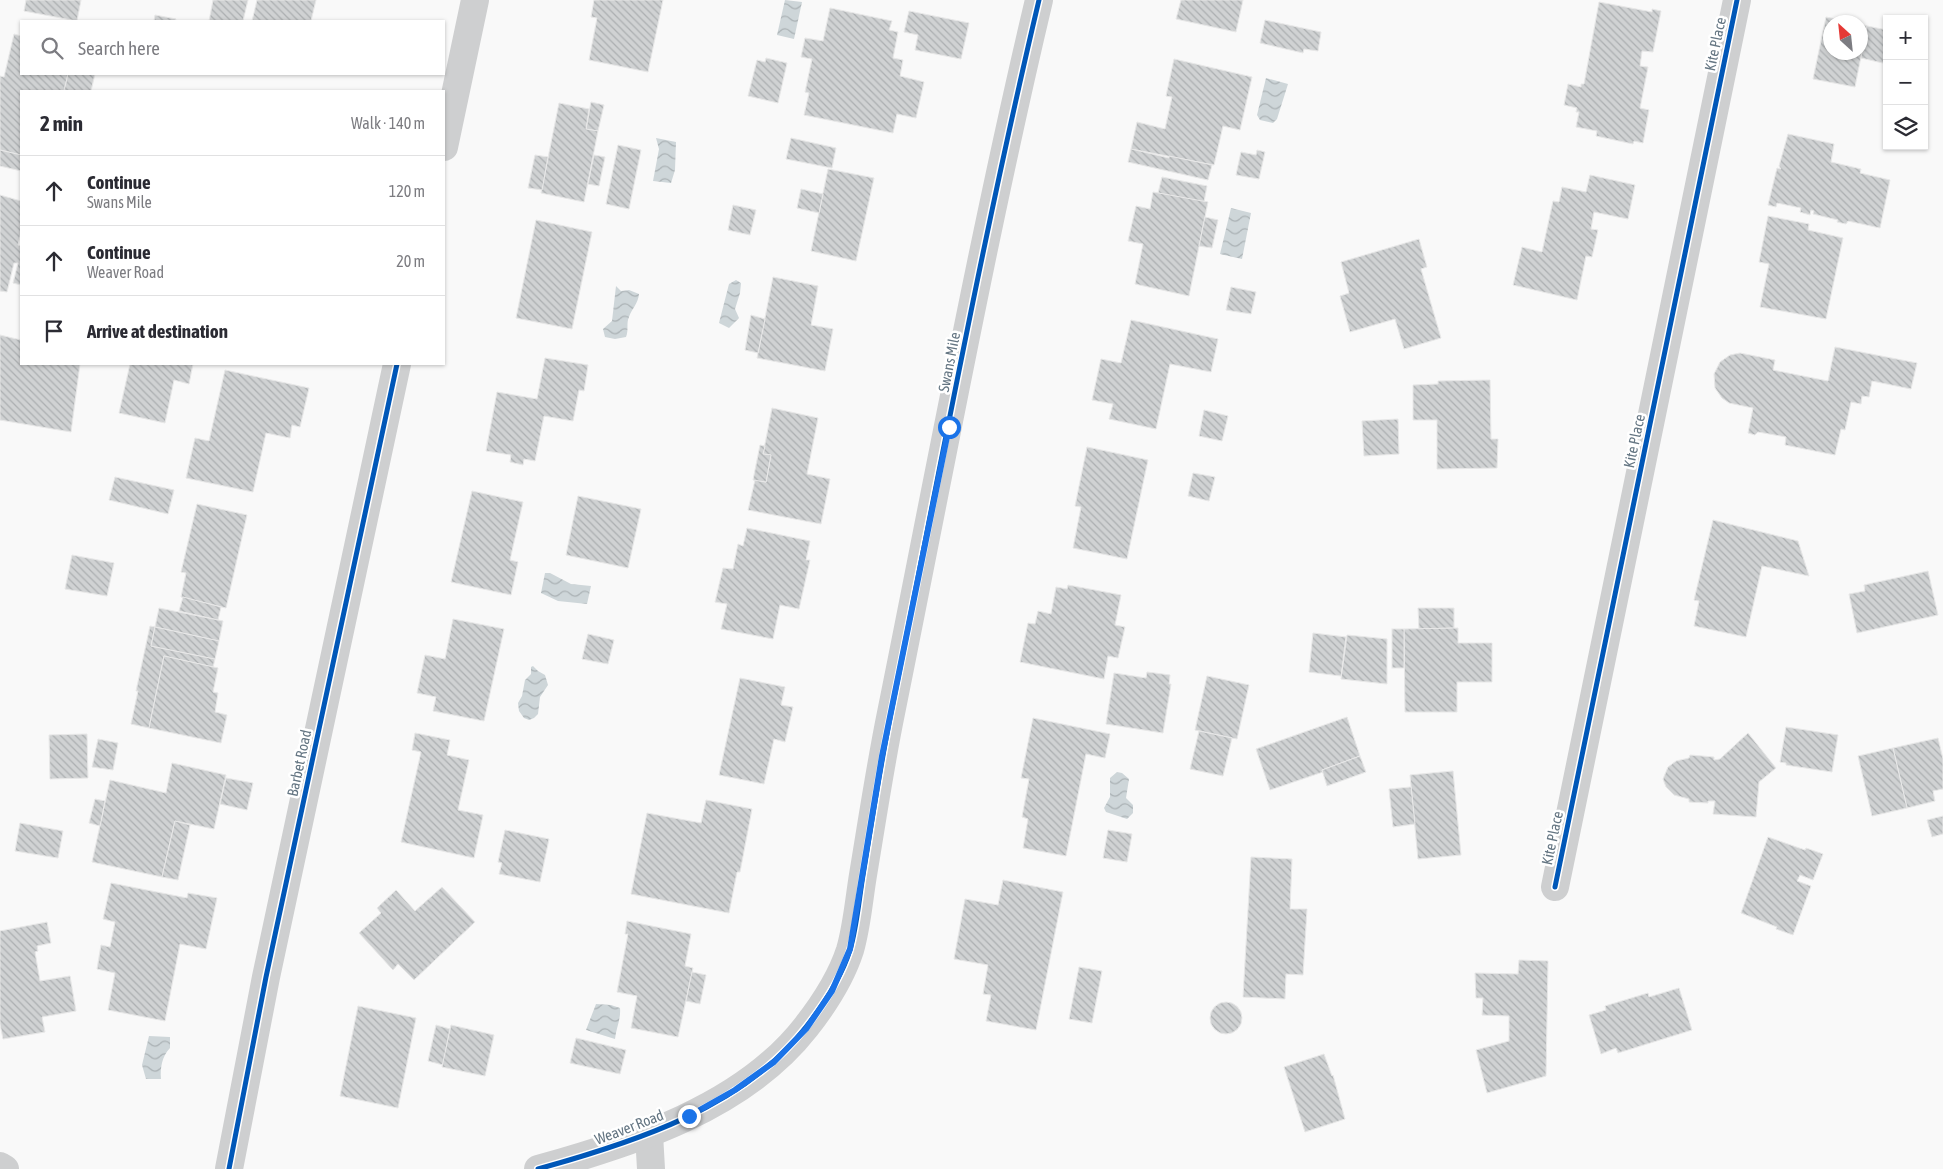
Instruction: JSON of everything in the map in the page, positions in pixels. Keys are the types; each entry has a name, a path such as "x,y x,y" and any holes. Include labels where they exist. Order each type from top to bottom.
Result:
{"street":[{"path":"445,134 475,0"},
{"name":"Swans Mile","path":"774,1062 806,1029 832,991 850,949 882,756 1004,148 1039,0"},
{"name":"Kite Place","path":"1554,887 1737,0"},
{"name":"Barbet Road","path":"229,1169 268,967 397,365"},
{"name":"Weaver Road","path":"538,1169 588,1155 649,1134 689,1116 735,1090 774,1062"},
{"path":"649,1134 651,1169"},
{"path":"0,1166 5,1169"}],"water":[{"path":"785,0 802,2 794,39 777,35"},
{"path":"1266,78 1288,84 1277,119 1273,123 1260,120 1257,115"},
{"path":"656,138 676,142 675,170 671,183 653,181 659,149"},
{"path":"1231,208 1251,213 1242,259 1220,254"},
{"path":"736,280 741,283 735,309 739,318 729,328 719,323 729,284"},
{"path":"616,286 621,291 629,290 639,294 628,319 626,337 615,339 605,337 603,329 612,321"},
{"path":"545,573 550,573 571,584 591,586 587,604 558,601 541,593"},
{"path":"533,666 545,675 548,685 540,697 538,714 529,720 524,718 519,711 518,703 522,696 525,680 531,674 531,667"},
{"path":"1117,772 1122,773 1129,779 1126,798 1133,805 1133,813 1127,819 1106,812 1104,808 1110,797 1110,778"},
{"path":"596,1004 620,1008 615,1039 586,1030"},
{"path":"149,1036 170,1037 170,1048 162,1062 161,1079 146,1079 142,1065"}],"building":[{"path":"26,0 81,0 77,20 24,11"},
{"path":"213,0 248,0 243,20 209,20"},
{"path":"257,0 316,0 311,20 252,20"},
{"path":"594,0 663,0 648,72 589,60 597,18 591,17"},
{"path":"1181,0 1243,0 1236,32 1176,19"},
{"path":"1599,2 1652,12 1652,9 1661,11 1653,52 1642,51 1640,66 1648,67 1640,108 1649,110 1643,143 1634,141 1633,144 1596,136 1597,131 1576,127 1579,112 1576,112 1577,108 1564,105 1568,84 1581,87 1581,84 1584,84"},
{"path":"830,8 892,21 889,30 898,32 893,58 903,60 900,76 924,82 916,118 897,114 893,133 804,115 809,93 805,92 812,59 801,57 805,38 823,41"},
{"path":"909,11 969,23 961,59 915,50 918,35 904,32"},
{"path":"155,15 176,19 176,20 154,20"},
{"path":"1265,20 1321,32 1318,51 1304,49 1303,53 1260,43"},
{"path":"1868,26 1883,29 1883,63 1868,60"},
{"path":"1823,31 1823,60 1860,60 1855,87 1813,79"},
{"path":"14,34 20,36 20,75 68,75 64,90 20,90 20,155 0,150 0,76 4,77"},
{"path":"766,58 787,63 778,103 748,96 757,60 765,62"},
{"path":"1174,59 1252,77 1240,130 1223,126 1214,165 1131,149 1137,122 1165,129 1172,97 1166,96"},
{"path":"68,75 95,75 91,90 64,90"},
{"path":"591,102 604,105 598,131 586,129"},
{"path":"559,103 589,109 586,129 598,131 584,202 541,193"},
{"path":"1788,134 1834,144 1831,162 1861,169 1860,173 1890,180 1880,228 1848,221 1846,224 1837,222 1838,220 1813,214 1814,211 1811,210 1810,215 1800,212 1801,208 1777,203 1776,207 1768,205 1777,168 1781,169 1779,166"},
{"path":"791,138 836,148 832,168 786,159"},
{"path":"618,145 641,150 629,209 606,204"},
{"path":"1131,149 1212,165 1208,180 1128,162"},
{"path":"0,150 20,155 20,171 0,166"},
{"path":"1257,150 1265,152 1259,179 1236,175 1241,152 1256,155"},
{"path":"535,155 548,157 542,190 528,188"},
{"path":"594,155 605,157 599,186 588,184"},
{"path":"828,169 874,178 856,261 811,251"},
{"path":"1590,175 1635,185 1628,219 1594,212 1591,229 1598,230 1592,257 1586,256 1577,300 1513,285 1522,247 1542,252 1553,201 1559,202 1562,187 1586,192"},
{"path":"1162,177 1207,186 1204,202 1158,193"},
{"path":"801,189 823,194 819,213 797,208"},
{"path":"1153,192 1208,202 1189,296 1135,284 1143,244 1128,241 1136,206 1150,209"},
{"path":"0,195 20,201 20,236 18,245 20,246 20,285 13,283 18,263 14,263 7,292 0,291"},
{"path":"733,205 756,210 750,235 728,230"},
{"path":"1768,216 1809,224 1808,230 1843,238 1826,319 1760,307 1769,264 1759,262"},
{"path":"1205,217 1218,220 1212,248 1199,246"},
{"path":"536,220 592,232 572,329 516,318"},
{"path":"1419,239 1427,267 1421,269 1441,338 1404,349 1395,319 1350,332 1340,296 1349,293 1341,262"},
{"path":"773,277 818,286 811,325 833,329 825,371 757,358"},
{"path":"1231,287 1256,292 1251,314 1226,310"},
{"path":"751,315 765,319 758,353 745,350"},
{"path":"1131,320 1218,339 1211,372 1170,364 1156,429 1109,419 1113,404 1092,400 1101,359 1121,363"},
{"path":"0,335 20,340 20,365 80,365 71,432 0,420"},
{"path":"1835,347 1917,363 1911,389 1872,381 1869,397 1862,396 1861,404 1851,402 1845,430 1841,429 1835,455 1785,445 1786,437 1758,432 1755,435 1748,433 1753,408 1729,403 1722,398 1715,388 1714,374 1720,362 1730,355 1740,353 1775,360 1773,370 1828,381"},
{"path":"545,358 588,365 584,391 579,390 573,421 544,416 535,461 524,459 523,465 510,462 511,455 486,451 497,392 537,399"},
{"path":"130,365 193,365 189,384 174,380 165,423 119,413"},
{"path":"225,370 309,388 300,427 292,425 290,438 266,433 253,492 186,478 195,438 209,441"},
{"path":"1490,380 1491,439 1498,439 1497,468 1437,469 1437,420 1413,420 1413,385 1438,384 1438,381"},
{"path":"772,408 818,418 807,474 830,479 821,524 748,510 755,480 766,482 771,455 763,454"},
{"path":"1204,410 1228,416 1222,441 1199,436"},
{"path":"1398,419 1399,454 1364,456 1362,421"},
{"path":"760,445 765,446 763,454 771,455 766,482 753,480"},
{"path":"1087,447 1148,460 1127,559 1073,548 1081,507 1075,506"},
{"path":"1193,473 1215,477 1209,501 1188,496"},
{"path":"115,477 174,490 168,514 109,500"},
{"path":"472,491 523,502 510,560 518,562 511,595 451,582"},
{"path":"578,496 641,509 628,568 566,555"},
{"path":"197,504 247,515 226,608 181,597 186,573 181,572"},
{"path":"1713,520 1798,541 1809,576 1762,566 1746,637 1694,626 1699,601 1694,600"},
{"path":"747,528 810,541 806,560 810,560 799,609 780,605 773,639 721,629 727,604 715,602 723,568 733,569 738,544 743,546"},
{"path":"72,555 114,563 107,596 65,589"},
{"path":"1928,571 1938,615 1857,633 1849,594 1865,591 1864,585"},
{"path":"1068,585 1121,595 1115,625 1125,627 1118,658 1108,656 1104,679 1020,662 1028,623 1035,624 1038,611 1051,614 1056,587 1067,589"},
{"path":"183,597 221,607 218,620 179,611"},
{"path":"159,608 223,621 219,641 155,627"},
{"path":"1418,608 1454,608 1454,628 1419,629"},
{"path":"453,619 504,629 484,721 433,711 436,697 417,693 425,655 445,659"},
{"path":"150,626 155,627 151,646 215,659 213,667 164,656 149,728 131,724"},
{"path":"155,627 219,641 215,659 151,646"},
{"path":"1458,628 1458,643 1492,643 1492,682 1457,682 1457,712 1405,712 1404,629"},
{"path":"1392,629 1404,629 1404,668 1392,668"},
{"path":"1313,633 1346,637 1341,676 1309,672"},
{"path":"588,634 614,640 608,664 582,659"},
{"path":"1347,635 1387,639 1387,684 1341,679"},
{"path":"164,656 218,668 213,692 218,693 215,712 227,715 221,743 149,728"},
{"path":"1147,672 1170,675 1169,684 1171,684 1163,733 1106,724 1114,673 1146,678"},
{"path":"1207,676 1249,685 1237,739 1195,730"},
{"path":"740,678 785,687 781,705 793,707 785,742 774,739 764,784 719,775"},
{"path":"1347,717 1360,756 1322,770 1323,772 1270,790 1256,749"},
{"path":"1033,718 1110,734 1105,758 1086,754 1066,856 1023,848 1028,819 1022,817 1029,779 1021,778"},
{"path":"1786,727 1838,735 1832,772 1786,765 1786,763 1780,762"},
{"path":"1199,731 1232,738 1223,776 1190,769"},
{"path":"415,733 450,740 447,755 469,760 458,810 483,815 474,858 401,842 421,752 412,750"},
{"path":"1748,733 1776,768 1759,782 1756,817 1713,814 1715,801 1708,801 1708,803 1689,802 1689,799 1674,795 1666,787 1663,779 1668,767 1676,761 1689,758 1690,755 1714,757 1714,760 1720,759"},
{"path":"87,734 88,778 50,779 49,735"},
{"path":"1938,738 1943,759 1943,789 1933,791 1935,801 1907,808 1893,748"},
{"path":"98,739 118,743 113,770 92,767"},
{"path":"1893,748 1907,808 1872,816 1858,756"},
{"path":"1360,756 1366,772 1327,786 1322,770"},
{"path":"172,763 226,775 214,829 175,821 162,877 92,862 110,780 166,793"},
{"path":"1453,771 1461,855 1418,859 1410,775"},
{"path":"226,778 253,783 247,810 220,804"},
{"path":"1411,787 1415,824 1393,827 1389,789"},
{"path":"95,799 105,801 100,826 89,823"},
{"path":"706,800 752,809 740,872 737,872 729,913 631,894 647,813 701,823"},
{"path":"1943,816 1943,834 1932,837 1927,820"},
{"path":"175,821 190,825 178,880 162,877"},
{"path":"20,823 63,831 58,858 15,851"},
{"path":"505,830 549,839 540,882 499,874 502,863 498,862"},
{"path":"1108,830 1132,834 1127,862 1103,858"},
{"path":"1768,837 1823,854 1813,880 1800,875 1797,881 1811,886 1793,935 1741,913"},
{"path":"1251,857 1292,859 1290,909 1307,909 1303,975 1286,974 1285,999 1243,997"},
{"path":"1003,880 1063,892 1036,1030 986,1021 991,995 983,994 988,965 954,959 965,899 998,905"},
{"path":"111,883 187,898 188,893 217,898 206,949 180,944 165,1021 108,1010 115,973 97,969 101,945 110,947 115,922 103,919"},
{"path":"442,887 475,922 414,980 398,964 393,970 359,933 381,913 377,908 396,890 415,911"},
{"path":"627,921 691,934 685,966 693,968 678,1037 631,1028 637,996 617,992 628,934 625,934"},
{"path":"47,922 51,943 37,946 38,951 35,952 40,981 70,976 76,1011 42,1017 45,1032 3,1039 0,1024 0,931"},
{"path":"1519,960 1548,961 1546,1076 1487,1093 1476,1050 1509,1041 1509,1016 1482,1015 1483,998 1476,998 1475,973 1518,974"},
{"path":"1079,967 1102,971 1092,1023 1069,1019"},
{"path":"692,972 706,975 700,1004 686,1001"},
{"path":"1679,988 1692,1030 1618,1053 1616,1048 1601,1054 1589,1015 1606,1010 1605,1006 1648,993 1649,997"},
{"path":"1226,1002 1238,1006 1242,1018 1238,1030 1226,1034 1214,1030 1210,1018 1214,1006"},
{"path":"358,1006 416,1018 398,1108 340,1096"},
{"path":"436,1025 450,1029 443,1065 428,1061"},
{"path":"451,1025 494,1035 485,1076 442,1067"},
{"path":"576,1038 626,1050 620,1074 570,1063"},
{"path":"1324,1054 1333,1075 1345,1119 1305,1132 1284,1067"}],"cycle path":[{"path":"538,1169 611,1147 684,1119 718,1101 751,1080 780,1055 806,1027 842,971 850,950 856,922 887,733 962,356 1039,0"},
{"path":"1555,887 1737,0"},
{"path":"229,1169 266,977 397,365"}],"route":[{"path":"689,1116 735,1090 774,1062 806,1029 832,991 850,949 882,756 949,427"}]}
